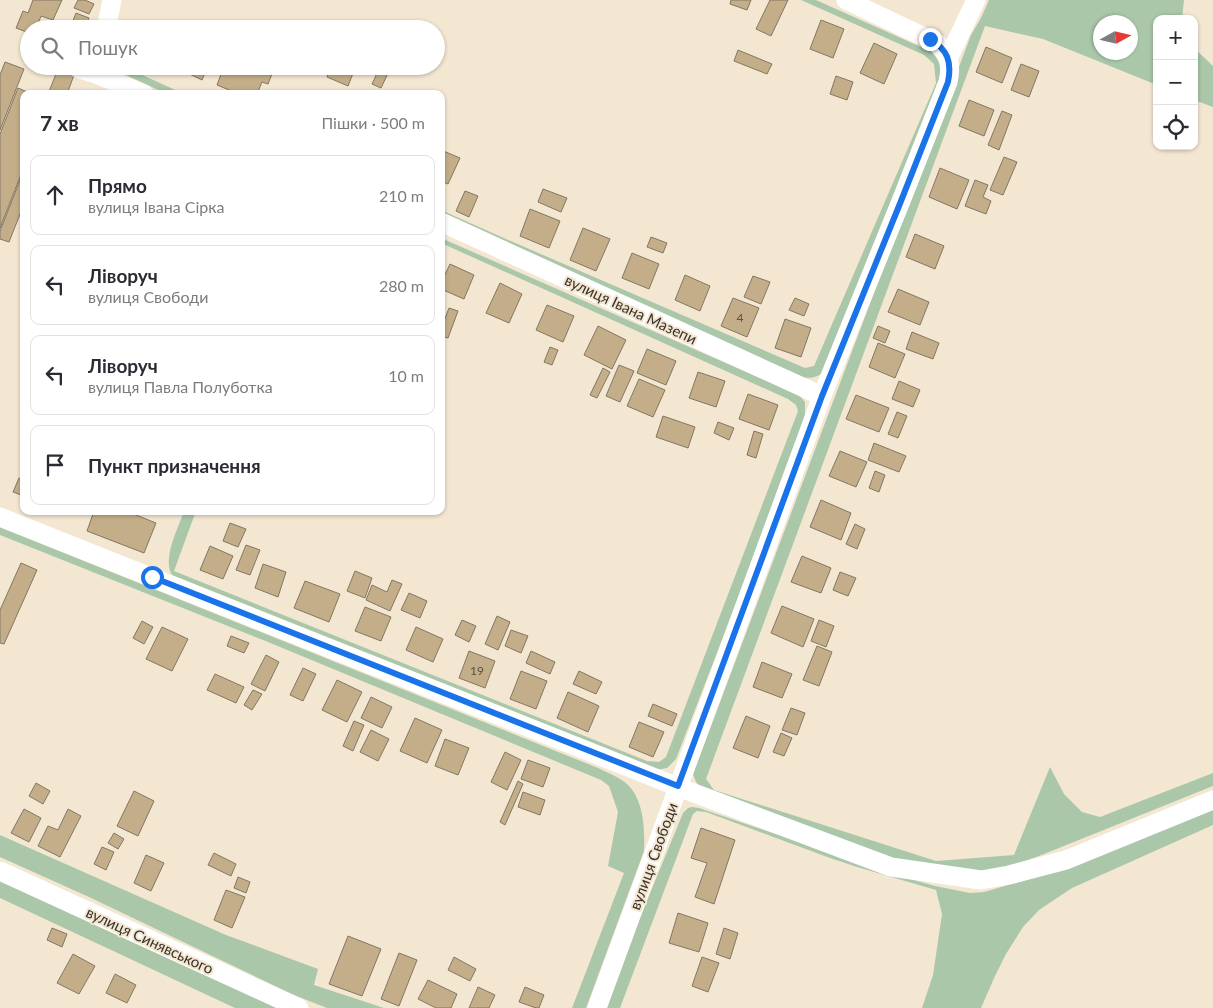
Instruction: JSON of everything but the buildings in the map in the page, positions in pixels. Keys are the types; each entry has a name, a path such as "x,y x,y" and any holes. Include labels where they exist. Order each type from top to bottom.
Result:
{"street":[{"path":"108,20 112,0"},
{"path":"846,0 937,43 948,59"},
{"path":"948,59 976,0"},
{"name":"вулиця Свободи","path":"597,1008 822,396 948,82 950,72 948,59"},
{"path":"102,75 135,90"},
{"name":"вулиця Івана Мазепи","path":"445,224 822,396"},
{"path":"0,517 678,786 891,867 981,880 1009,875 1066,860 1213,800"},
{"name":"вулиця Синявського","path":"0,870 299,1008"}],"green space":[{"path":"801,0 816,0 932,52 939,62 941,75 824,372 818,376 798,377 445,219 445,212 805,368 814,366 936,83 934,64 924,55"},
{"path":"989,0 1184,0 1182,15 1153,15 1153,83 1095,60 1138,60 1138,15 1093,15 1093,59 1043,39 985,26 706,779 714,790 936,861 1014,855 1050,767 1064,794 1082,812 1100,817 1213,773 1213,786 1039,856 990,873 899,861 703,790 696,782 693,774 971,35"},
{"path":"1198,52 1213,66 1213,107 1198,101"},
{"path":"126,75 142,75 175,90 158,90"},
{"path":"445,240 799,395 805,402 801,435 676,759 667,768 656,770 172,575 169,568 170,552 182,515 195,515 174,571 647,761 659,762 666,757 798,411 796,405 788,399 445,245"},
{"path":"0,527 598,768 629,786 641,808 644,825 644,851 586,1008 572,1008 624,873 608,866 618,812 609,786 601,780 268,642 0,535"},
{"path":"1213,805 1213,825 1072,888 1039,910 1023,927 1006,954 981,1008 922,1008 933,975 942,914 936,890 857,867 706,812 697,811 693,814 620,1008 606,1008 630,942 683,813 688,808 699,808 903,877 970,893 984,892 1029,879"},
{"path":"0,835 226,935 318,969 314,985 384,1008 327,1008 294,995 89,897 0,857"},
{"path":"0,876 289,1008 235,1008 0,898"}],"route":[{"path":"152,577 678,786 822,396 948,82 950,67 946,54 937,43 930,39"}]}
